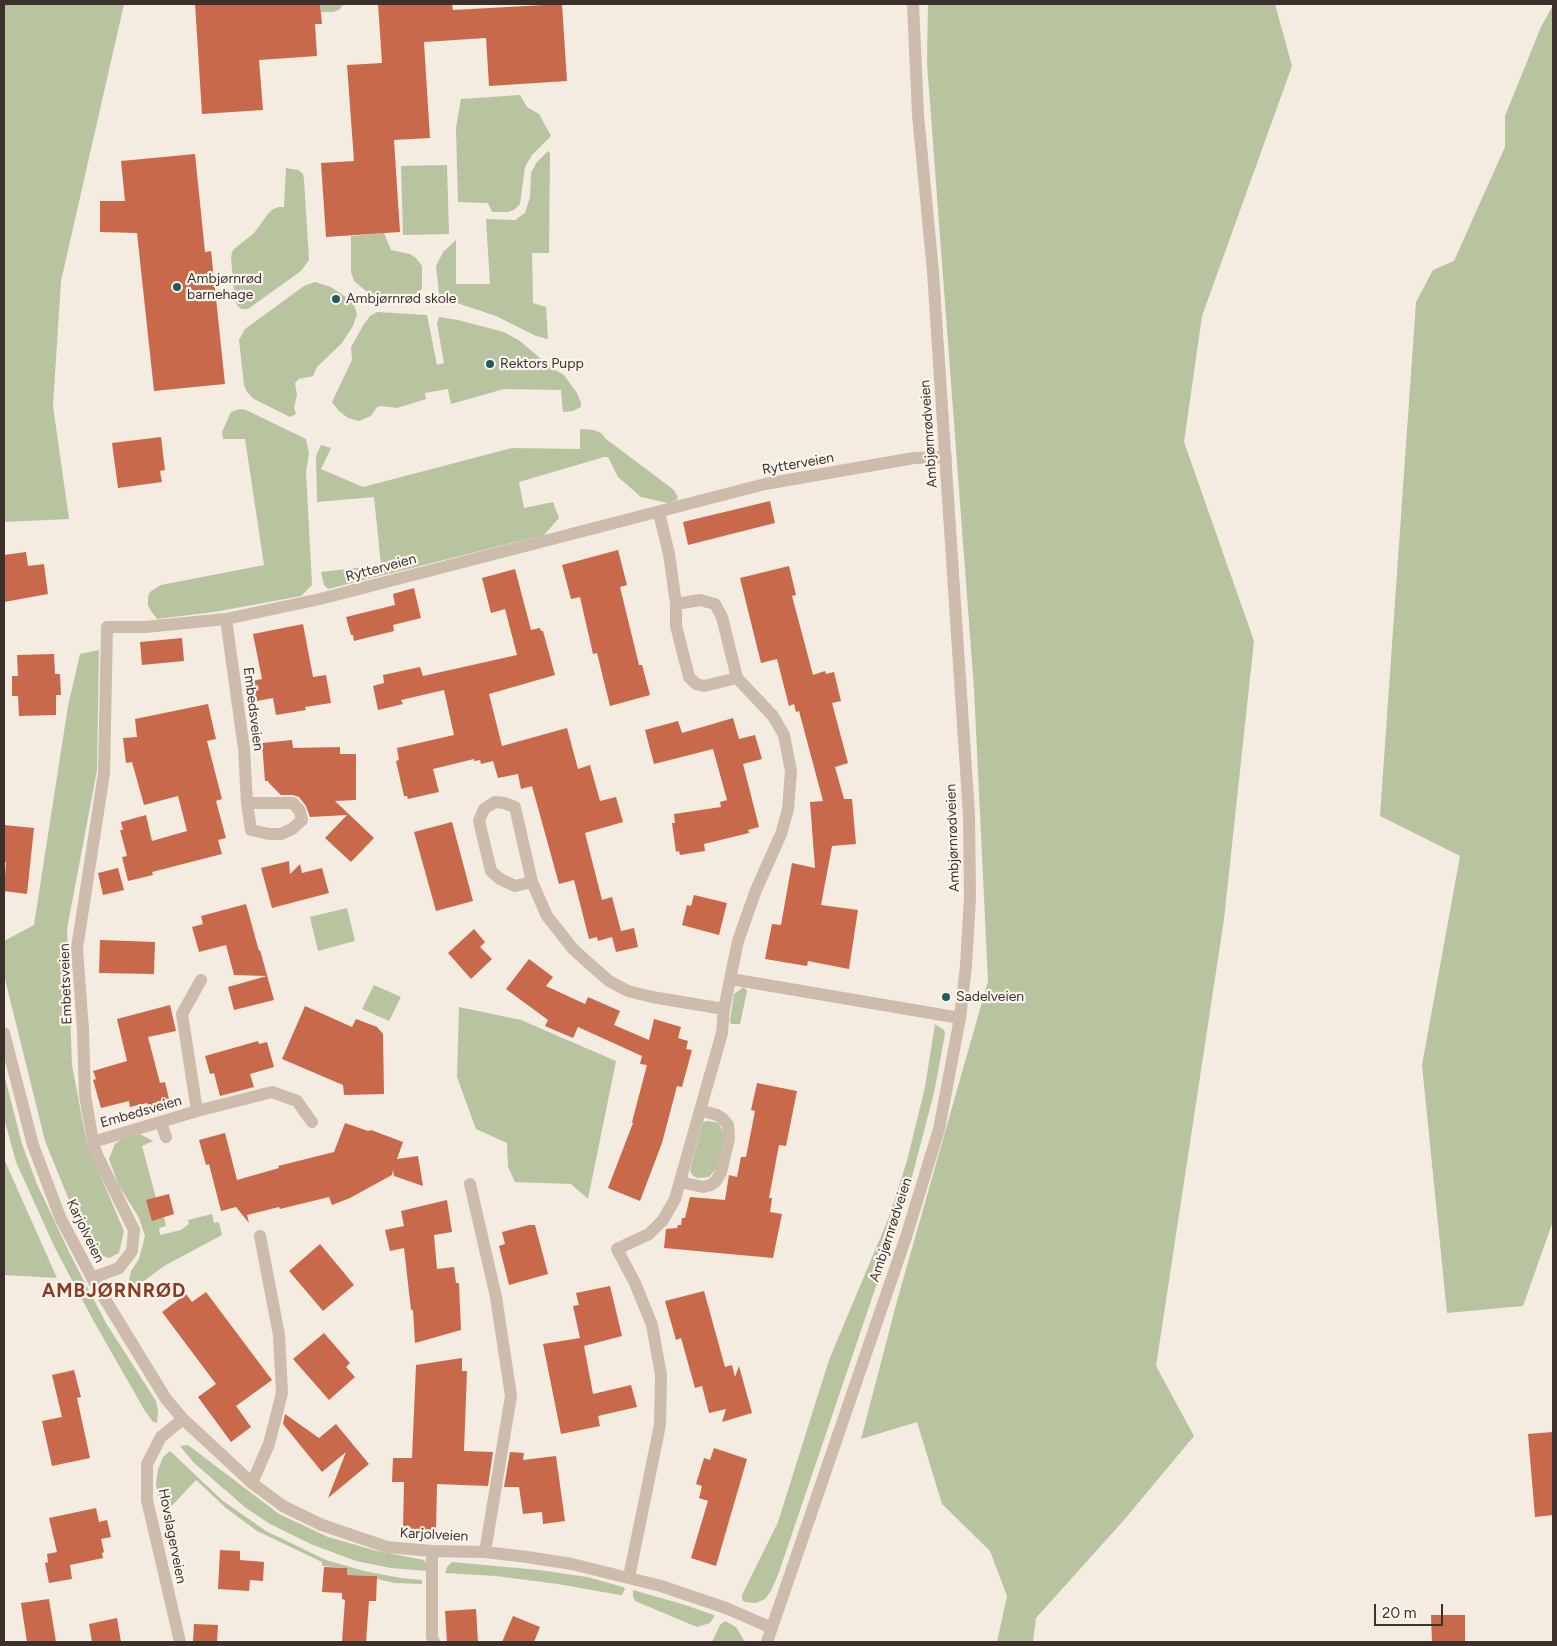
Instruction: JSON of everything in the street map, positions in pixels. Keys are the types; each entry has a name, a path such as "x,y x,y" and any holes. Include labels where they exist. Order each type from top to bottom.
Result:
{"street":[{"name":"Ambjørnrødveien","path":"767,1642 906,1236 939,1129 960,1018 966,966 970,897 969,815 933,272 918,115 913,4"},
{"name":"Rytterveien","path":"107,628 145,627 226,618 320,599 659,513 765,484 914,458 946,457"},
{"path":"659,513 669,554 676,604 676,626 692,681 704,686 737,678"},
{"path":"629,1577 660,1425 661,1375 652,1325 635,1283 617,1249 649,1234 658,1226 675,1199 722,1033 724,1009 738,940 756,890 781,834 788,808 792,771 784,735 773,716 737,678 722,617 714,604 700,600 676,604"},
{"name":"Embedsveien","path":"226,618 244,749 247,803"},
{"name":"Embetsveien","path":"92,1278 118,1268 132,1251 134,1230 97,1156 93,1142 85,1095 83,1030 77,948 104,773 107,628"},
{"path":"532,882 515,886 500,879 491,871 479,821 484,809 495,802 515,807 532,882 547,916 573,949 609,981 628,991 652,998 724,1009"},
{"path":"731,978 960,1018"},
{"name":"Embedsveien","path":"197,1111 182,1014 201,980"},
{"name":"Karjolveien","path":"4,1033 33,1145 60,1218 92,1278 166,1399 183,1419 252,1482 283,1506 322,1526 387,1547 432,1551 485,1552 527,1556 572,1564 629,1577 726,1608 772,1628"},
{"name":"Embedsveien","path":"93,1142 197,1111 272,1092 297,1102 312,1122"},
{"path":"680,1182 703,1187 711,1185 716,1181 721,1172 729,1139 728,1125 717,1115 700,1110"},
{"path":"161,1123 166,1137"},
{"path":"470,1184 496,1297 512,1396 485,1552"},
{"path":"252,1482 268,1444 282,1393 279,1335 260,1236"},
{"name":"Hovslagerveien","path":"180,1642 147,1500 146,1464 161,1438 183,1419"},
{"path":"432,1551 432,1637 434,1642"}],"green space":[{"path":"4,4 124,4 61,281 53,406 69,519 4,522"},
{"path":"320,4 344,4 339,10 321,12"},
{"path":"928,4 1275,4 1292,66 1202,316 1184,442 1254,641 1224,919 1156,1366 1194,1436 1124,1520 1036,1618 1033,1642 997,1642 1007,1596 990,1551 942,1504 917,1422 861,1439 897,1301 988,981 974,689 927,63"},
{"path":"1553,5 1553,1221 1523,1306 1447,1313 1422,1065 1460,856 1380,816 1416,302 1433,270 1454,261 1505,147 1505,116 1541,27"},
{"path":"520,95 527,107 539,114 551,136 532,155 525,167 520,204 514,210 508,212 492,212 488,203 458,202 456,128 461,99"},
{"path":"548,151 550,153 549,253 532,253 533,303 546,307 548,339 536,336 496,316 448,300 439,294 436,266 443,252 456,240 456,284 490,284 486,219 515,220 525,213 530,197 531,173 537,162"},
{"path":"447,165 449,234 403,235 401,166"},
{"path":"286,168 298,170 303,174 309,260 301,271 248,309 241,309 235,301 232,252 254,233 273,209 284,207"},
{"path":"384,233 391,250 410,254 422,266 422,289 416,294 396,299 381,296 367,292 354,281 351,272 351,236"},
{"path":"315,282 331,287 353,302 357,314 353,326 342,343 317,367 313,376 299,379 295,383 297,395 294,408 296,414 290,417 254,399 247,392 244,385 239,340 245,329 304,286"},
{"path":"377,312 427,315 437,365 444,363 437,324 439,317 504,332 520,341 553,369 564,375 577,393 581,407 573,411 563,412 561,390 504,389 451,404 448,389 425,393 426,399 397,408 377,407 371,416 359,421 348,418 332,402 352,360 351,347 364,324 370,316"},
{"path":"240,409 246,410 306,439 309,453 306,472 312,585 301,596 214,612 157,619 148,605 148,597 150,592 161,585 264,565 245,439 223,439 222,432 231,412"},
{"path":"580,430 601,433 606,439 674,490 678,497 677,500 668,503 641,497 618,477 608,457 604,457 519,482 524,508 553,502 559,518 544,535 328,589 324,585 321,572 381,565 374,497 317,502 316,456 321,445 331,448 321,469 363,487 512,448 580,449"},
{"path":"99,650 97,770 67,929 72,1065 87,1144 124,1231 119,1253 109,1258 95,1253 78,1222 45,1141 4,975 4,941 34,925 68,706 80,654"},
{"path":"347,908 355,941 318,951 310,917"},
{"path":"374,985 401,997 389,1021 362,1009"},
{"path":"744,987 747,991 740,1024 731,1024 734,994"},
{"path":"459,1007 521,1020 616,1061 588,1199 571,1184 515,1182 508,1167 507,1143 476,1129 457,1077"},
{"path":"935,1024 944,1030 945,1034 934,1093 908,1192 779,1572 771,1591 765,1599 756,1603 745,1602 742,1600 742,1595 778,1522 829,1360 889,1217 907,1161 925,1087"},
{"path":"4,1074 22,1144 37,1184 70,1254 106,1323 156,1401 158,1410 157,1423 153,1422 145,1411 93,1320 54,1246 16,1162 4,1118"},
{"path":"703,1122 719,1123 725,1138 716,1169 709,1177 697,1178 692,1175 690,1170"},
{"path":"140,1134 153,1141 142,1146 156,1198 152,1220 164,1217 166,1226 159,1228 160,1235 181,1230 189,1224 188,1220 212,1214 214,1223 219,1222 222,1235 164,1266 136,1287 129,1281 131,1271 139,1259 145,1236 139,1218 118,1184 109,1159 115,1144 123,1138"},
{"path":"4,1159 57,1278 4,1275"},
{"path":"188,1445 279,1514 328,1537 377,1551 424,1560 427,1565 426,1571 391,1568 356,1561 313,1545 270,1524 246,1508 194,1463 180,1446"},
{"path":"170,1451 223,1501 266,1531 326,1560 364,1571 422,1580 422,1584 395,1583 377,1579 377,1576 347,1575 347,1568 322,1566 322,1562 257,1531 226,1508 196,1480 164,1514 174,1554 171,1553 156,1485 158,1470 163,1457"},
{"path":"452,1562 539,1570 587,1577 625,1589 622,1595 620,1595 496,1576 445,1573 447,1567"},
{"path":"633,1590 682,1604 714,1615 714,1617 710,1623 697,1627 635,1601"},
{"path":"725,1621 736,1627 745,1642 712,1642 720,1625"}],"building":[{"path":"195,4 320,4 322,24 315,24 317,56 259,60 263,110 202,114"},
{"path":"378,4 452,4 453,10 562,4 567,81 489,86 486,38 424,42 430,138 394,140 400,232 326,237 321,163 354,161 347,65 382,63"},
{"path":"195,154 205,252 211,251 225,384 154,391 137,233 100,232 100,201 125,201 121,161"},
{"path":"161,437 165,470 160,471 162,482 118,488 112,443"},
{"path":"770,501 775,523 688,545 683,522"},
{"path":"618,550 627,585 620,587 639,665 642,665 650,695 610,706 597,653 593,654 580,597 571,599 562,565"},
{"path":"26,552 28,566 44,564 48,594 4,602 4,555"},
{"path":"789,566 796,595 792,596 813,675 825,671 826,674 834,672 841,701 832,703 848,763 835,767 844,799 852,799 856,844 832,846 821,905 858,910 849,969 808,961 807,966 765,959 772,924 781,925 792,863 815,868 810,802 823,801 799,711 796,712 794,704 789,706 777,659 761,663 740,578"},
{"path":"515,569 531,630 540,628 543,631 555,675 489,694 502,746 567,728 578,769 590,765 600,801 616,797 623,822 585,833 602,900 612,897 621,931 634,928 638,947 616,952 612,937 598,941 597,937 589,939 574,880 559,884 532,786 521,789 518,774 498,778 493,761 481,764 480,760 474,761 474,759 433,769 439,792 408,799 407,796 404,796 396,761 399,760 397,748 454,735 444,690 401,700 403,704 378,710 373,686 384,683 383,675 420,667 423,676 517,655 505,609 491,613 482,578"},
{"path":"414,588 421,618 393,625 394,631 354,641 346,617 395,605 393,594"},
{"path":"303,624 313,677 326,675 331,703 305,707 306,710 276,715 273,698 252,702 248,682 262,679 253,634"},
{"path":"182,638 184,661 142,665 140,642"},
{"path":"54,654 55,674 60,674 61,695 56,695 56,715 19,716 18,696 12,696 12,676 18,676 17,655"},
{"path":"208,704 216,739 207,741 222,799 216,801 226,838 218,840 222,854 152,872 153,875 128,881 122,857 127,856 120,830 123,830 121,822 146,815 152,841 187,831 178,796 144,805 132,762 126,763 123,738 137,737 135,719"},
{"path":"733,718 739,739 755,735 762,759 743,764 759,827 748,830 749,833 704,844 705,851 680,855 679,851 676,852 672,823 675,823 674,814 721,807 720,802 727,800 713,749 654,764 645,730 678,721 682,733"},
{"path":"292,740 293,748 340,747 340,754 356,754 356,800 335,801 374,838 351,862 325,838 347,815 310,817 306,806 299,797 281,795 268,781 265,781 262,743"},
{"path":"452,822 473,901 436,911 414,832"},
{"path":"4,825 34,828 27,894 4,891 6,862 4,862"},
{"path":"289,861 290,874 300,864 302,873 322,868 329,893 272,908 261,868"},
{"path":"118,868 124,890 103,895 98,873"},
{"path":"694,895 727,903 719,935 682,925 687,905 691,906"},
{"path":"246,904 259,951 260,950 274,1000 234,1010 228,987 267,976 234,975 226,945 199,952 192,927 203,924 201,916"},
{"path":"474,929 485,942 480,947 492,959 471,979 448,953"},
{"path":"100,940 155,942 154,974 99,973"},
{"path":"529,959 553,977 546,986 585,1004 588,997 620,1011 614,1025 649,1040 654,1019 681,1027 678,1038 688,1041 686,1049 692,1050 682,1087 677,1086 662,1143 640,1201 608,1188 633,1123 647,1065 640,1064 642,1056 578,1027 573,1038 545,1026 548,1020 506,989"},
{"path":"170,1005 176,1031 148,1037 160,1083 165,1082 171,1108 150,1113 147,1103 130,1107 129,1101 101,1108 93,1080 96,1079 93,1071 127,1061 117,1019"},
{"path":"305,1006 352,1027 356,1019 377,1027 383,1034 384,1094 344,1095 343,1085 282,1059"},
{"path":"258,1041 259,1044 267,1042 274,1067 250,1074 254,1087 220,1096 214,1073 210,1074 205,1056"},
{"path":"757,1083 797,1091 786,1146 779,1145 769,1198 772,1198 770,1212 782,1214 773,1258 664,1248 666,1229 677,1228 678,1225 681,1225 682,1218 685,1218 690,1197 725,1200 729,1175 737,1177 741,1157 746,1157 755,1111 751,1110"},
{"path":"345,1123 403,1142 397,1159 418,1156 423,1186 394,1176 393,1170 392,1175 350,1198 332,1205 329,1197 280,1209 279,1207 247,1215 249,1223 236,1207 221,1211 209,1164 206,1165 199,1140 225,1133 237,1180 279,1168 278,1166 334,1152"},
{"path":"169,1194 174,1214 152,1221 146,1200"},
{"path":"447,1200 452,1232 434,1235 437,1269 454,1267 456,1283 459,1283 461,1330 415,1343 413,1310 411,1310 404,1248 390,1251 385,1230 404,1226 401,1211"},
{"path":"535,1225 548,1274 509,1285 499,1246 505,1244 502,1232"},
{"path":"320,1244 354,1285 323,1311 289,1271"},
{"path":"610,1286 622,1336 584,1346 593,1394 631,1385 637,1407 598,1416 600,1426 561,1434 543,1344 580,1338 573,1306 579,1305 576,1293"},
{"path":"704,1291 725,1367 732,1365 735,1377 739,1366 752,1413 722,1422 726,1409 709,1413 702,1386 695,1388 681,1338 676,1340 665,1301"},
{"path":"206,1292 272,1380 236,1406 251,1427 231,1442 198,1397 216,1384 162,1312 186,1294 192,1302"},
{"path":"324,1333 350,1363 346,1367 355,1377 329,1400 293,1359"},
{"path":"462,1358 462,1371 467,1371 464,1451 493,1452 488,1486 437,1484 436,1531 403,1530 404,1482 392,1482 393,1458 412,1458 416,1365"},
{"path":"74,1370 81,1397 77,1398 90,1458 52,1466 42,1421 62,1417 52,1375"},
{"path":"285,1414 319,1438 336,1424 369,1464 328,1498 346,1452 322,1472 283,1424"},
{"path":"1553,1432 1553,1515 1535,1517 1528,1434"},
{"path":"714,1448 747,1459 716,1566 691,1558 708,1501 699,1498 702,1486 696,1484 704,1458 710,1460"},
{"path":"510,1452 524,1453 523,1460 556,1456 565,1521 543,1524 542,1512 523,1514 519,1487 504,1487"},
{"path":"96,1508 99,1522 107,1520 111,1537 101,1539 104,1552 102,1553 103,1558 70,1565 72,1579 49,1583 45,1563 48,1562 47,1554 57,1552 49,1518"},
{"path":"220,1550 240,1551 240,1560 264,1562 263,1581 250,1580 249,1591 218,1589"},
{"path":"324,1567 347,1568 347,1575 377,1576 376,1601 369,1601 366,1642 342,1642 345,1600 342,1599 342,1593 322,1592"},
{"path":"49,1599 56,1642 27,1642 21,1603"},
{"path":"476,1609 478,1642 447,1642 445,1611"},
{"path":"1431,1615 1465,1615 1465,1642 1432,1642"},
{"path":"513,1616 540,1627 534,1642 502,1642"},
{"path":"117,1618 121,1642 92,1642 89,1624"},
{"path":"194,1624 218,1625 217,1642 193,1642"}],"place":[{"name":"Ambjørnrød barnehage","path":"177,287"},
{"name":"Ambjørnrød skole","path":"336,299"},
{"name":"Rektors Pupp","path":"490,364"},
{"name":"Sadelveien","path":"946,997"}],"district":[{"name":"AMBJØRNRØD","path":"114,1291"}]}
